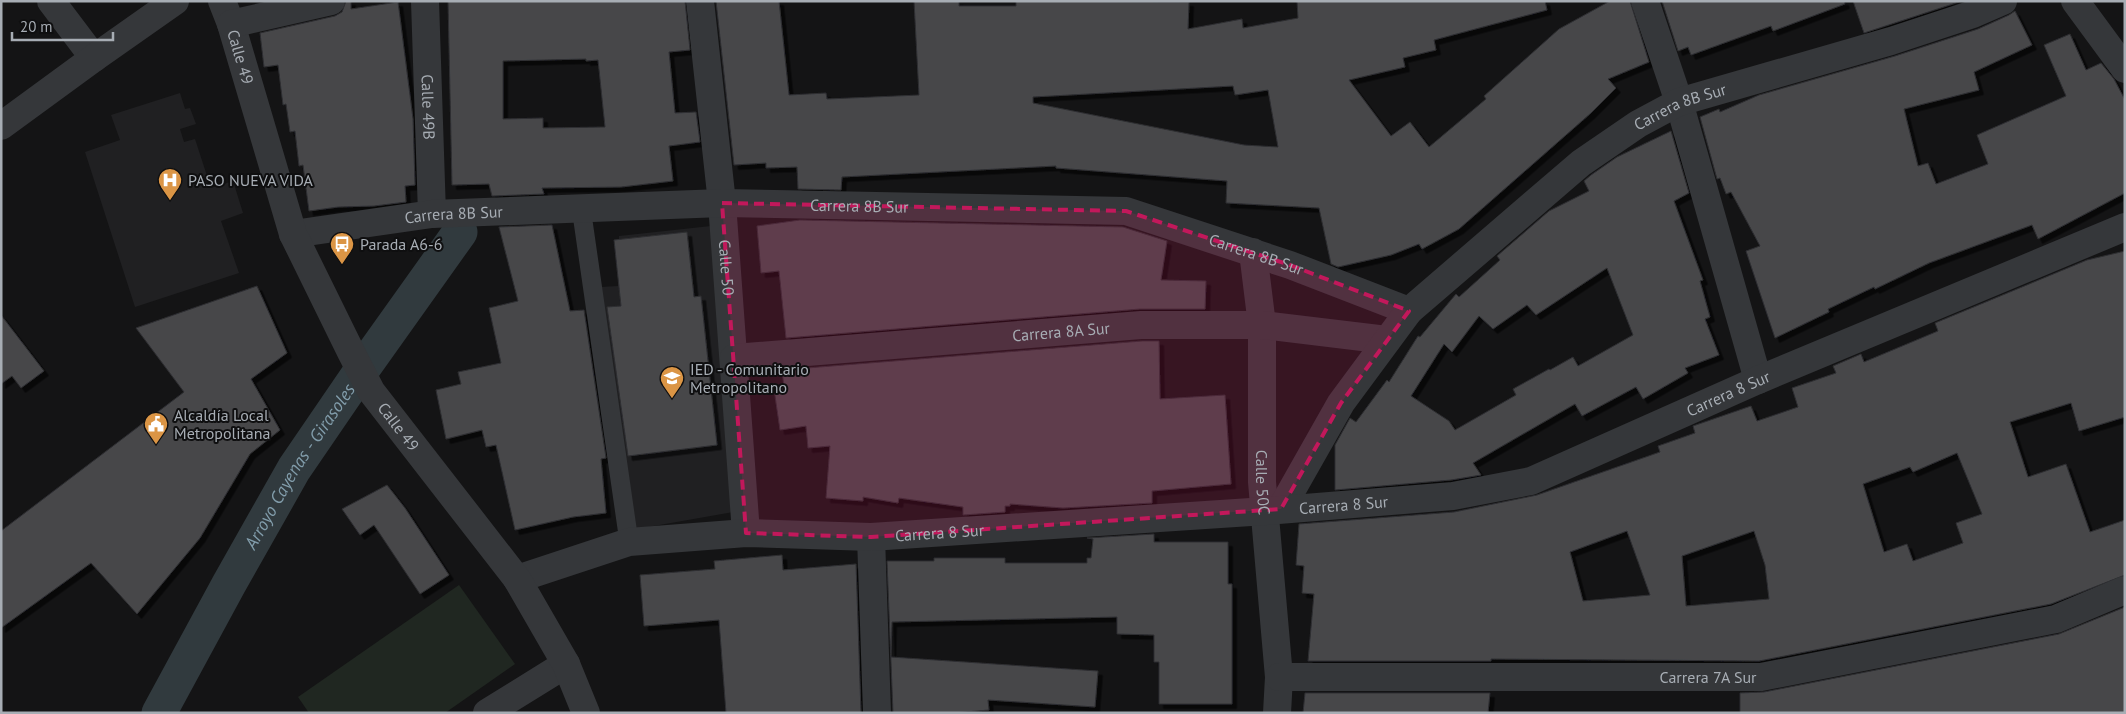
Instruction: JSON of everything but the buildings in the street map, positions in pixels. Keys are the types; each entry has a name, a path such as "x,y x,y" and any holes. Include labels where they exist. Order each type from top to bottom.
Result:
{"street":[{"path":"51,1 94,58"},
{"path":"1,126 175,1"},
{"path":"227,12 331,1"},
{"name":"Calle 49B","path":"425,1 432,214"},
{"name":"Calle 50","path":"700,1 722,203 746,533"},
{"path":"1645,1 1679,102 1758,380"},
{"name":"Carrera 8B Sur","path":"1273,510 1341,402 1408,311 1581,163 1638,124 1679,102 1891,41 2003,1"},
{"path":"2075,1 2125,69"},
{"name":"Calle 49","path":"227,12 293,234 351,352 371,391 516,578 566,664 586,713"},
{"name":"Carrera 8B Sur","path":"293,234 432,214 722,203 1126,211 1253,252 1408,311"},
{"name":"Carrera 8 Sur","path":"516,578 629,542 746,533 872,537 1273,510 1453,496 1531,481 1758,380 2125,227"},
{"name":"Calle 50C","path":"1253,252 1262,326 1262,482 1273,510 1279,677 1277,713"},
{"name":"Carrera 8A Sur","path":"734,358 1141,325 1262,326 1387,340"},
{"path":"872,537 877,713"},
{"name":"Carrera 7A Sur","path":"1279,677 1762,677 2056,619 2125,590"},
{"path":"487,713 566,664"}],"lane":[{"path":"581,207 629,542"}],"highlighted area":[{"path":"722,203 1126,211 1290,265 1409,311 1341,403 1281,509 871,537 746,533"}],"shaded area":[{"name":"PASO NUEVA VIDA","path":"180,93 185,109 190,108 196,124 180,129 184,142 195,139 211,188 233,181 243,213 221,221 239,273 135,307 85,152 120,140 111,115"},
{"name":"IED - Comunitario Metropolitano","path":"711,226 739,511 631,530 601,287 618,286 619,236"},
{"path":"459,585 515,664 445,713 309,713 298,697"}],"waterway":[{"name":"Arroyo Cayenas - Girasoles","path":"159,713 294,469 460,232"}],"place":[{"name":"PASO NUEVA VIDA","path":"170,201"},
{"name":"Parada A6-6","path":"342,265"},
{"name":"IED - Comunitario Metropolitano","path":"672,399"},
{"name":"Alcaldía Local Metropolitana","path":"156,445"}]}
